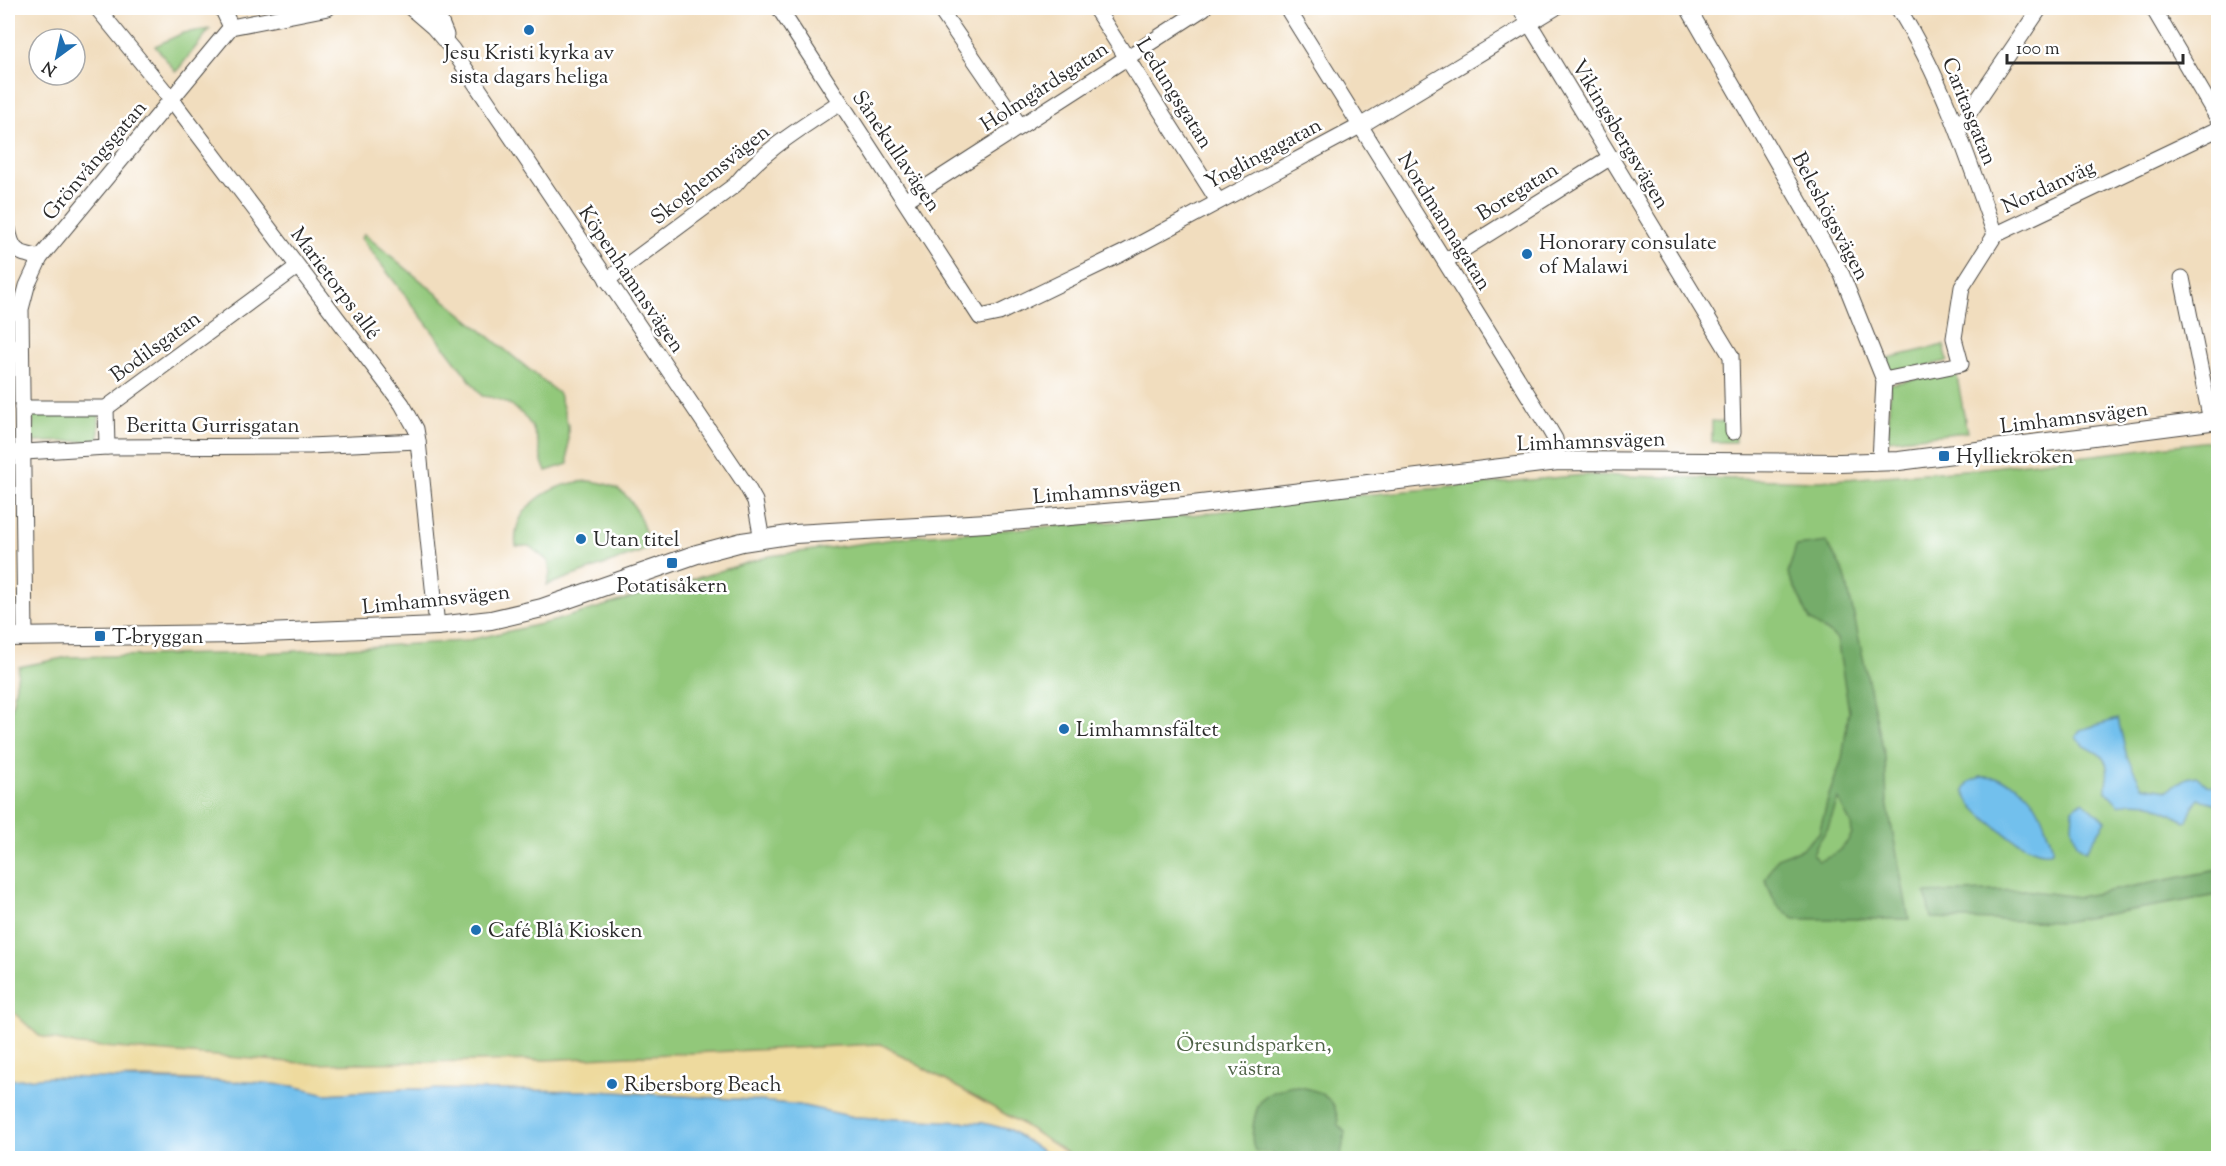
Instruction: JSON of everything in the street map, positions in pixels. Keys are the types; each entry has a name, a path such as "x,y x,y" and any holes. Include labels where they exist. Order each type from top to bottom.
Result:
{"main road":[{"name":"Limhamnsvägen","path":"16,637 241,634 437,626 491,620 542,608 697,554 795,534 987,523 1176,507 1558,461 1880,461 1938,457 2215,421"}],"street":[{"name":"Marietorps allé","path":"97,8 172,100 402,404 416,429 437,626"},
{"path":"222,8 231,27 328,8"},
{"name":"Köpenhamnsvägen","path":"411,8 433,27 452,49 746,485 755,501 762,540"},
{"name":"Köpenhamnsvägen","path":"435,8 452,49"},
{"name":"Sånekullavägen","path":"779,8 980,317"},
{"path":"939,8 1020,126"},
{"name":"Ledungsgatan","path":"1095,8 1218,201"},
{"name":"Holmgårdsgatan","path":"906,200 1204,8"},
{"name":"Nordmannagatan","path":"1287,8 1555,440 1558,461"},
{"name":"Vikingsbergsvägen","path":"1520,8 1731,356 1725,414 1733,432"},
{"name":"Ynglingagatan","path":"980,317 999,313 1121,254 1360,126 1555,8"},
{"name":"Beleshögsvägen","path":"1688,8 1842,275 1884,380 1880,461"},
{"name":"Caritasgatan","path":"1898,8 1917,37 1958,129 1995,235"},
{"path":"1958,129 2040,8"},
{"path":"2153,8 2218,119"},
{"name":"Grönvångsgatan","path":"16,637 14,453 22,408 21,309 27,286 40,258 231,27"},
{"name":"Skoghemsvägen","path":"608,280 735,185 750,167 767,153 840,102"},
{"name":"Nordanväg","path":"1884,380 1960,364 1954,338 1962,287 1995,235 2218,129"},
{"name":"Boregatan","path":"1445,261 1611,157"},
{"path":"8,229 11,244 16,251 40,258"},
{"name":"Bodilsgatan","path":"22,408 106,408 297,267"},
{"path":"2182,278 2215,421"},
{"path":"106,408 107,447"},
{"name":"Beritta Gurrisgatan","path":"14,453 107,447 309,446 418,441"}],"green space":[{"path":"210,29 176,72 155,46 183,33"},
{"path":"364,234 559,394 568,425 568,464 546,471 536,436 528,420 508,403 482,396 361,238"},
{"path":"1944,345 1948,361 1888,375 1884,359"},
{"path":"1956,371 1967,432 1888,440 1890,384"},
{"path":"99,412 99,441 33,442 33,413"},
{"path":"1712,421 1723,422 1735,434 1735,442 1712,442"},
{"name":"Öresundsparken, västra","path":"2218,440 2218,1158 1075,1158 1017,1121 881,1044 547,1060 313,1064 78,1045 39,1036 13,1012 8,1012 8,729 19,667 68,657 262,653 465,641 554,621 770,556 916,536 1167,518 1319,499 1585,475 1819,481 1977,469"},
{"path":"588,481 603,483 624,494 637,511 651,548 547,585 550,573 548,561 529,546 516,546 516,532 520,519 527,508 549,492 561,486"},
{"path":"1827,542 1845,575 1885,757 1887,802 1909,919 1794,919 1776,904 1765,880 1777,858 1801,849 1819,833 1842,759 1849,711 1837,639 1810,620 1788,573 1796,546","holes":["1838,799 1851,824 1852,834 1846,843 1834,854 1818,861 1813,855 1828,828"]},
{"path":"2218,870 2218,895 2063,922 1931,918 1925,893 2025,890 2078,897"},
{"path":"1288,1086 1315,1091 1334,1106 1338,1125 1345,1132 1341,1156 1345,1158 1278,1158 1270,1152 1255,1151 1253,1130 1259,1105 1267,1095"}],"sand":[{"name":"Ribersborg Beach","path":"8,1012 13,1012 39,1036 78,1045 313,1064 547,1060 881,1044 1017,1121 1075,1158 1053,1158 1010,1130 983,1123 854,1117 799,1105 750,1100 597,1091 407,1089 326,1094 293,1086 250,1082 147,1078 8,1080"}],"water":[{"path":"2118,719 2127,757 2142,786 2168,790 2187,778 2196,776 2207,785 2218,787 2218,804 2199,799 2187,820 2184,821 2151,803 2130,802 2119,805 2106,791 2107,770 2102,756 2079,742 2076,737 2080,730"},
{"path":"1981,777 2005,780 2015,784 2030,797 2042,816 2052,851 2043,852 2031,849 2002,832 1976,810 1964,791 1969,782"},
{"path":"2083,801 2106,821 2086,851 2077,845 2072,827 2073,809"},
{"path":"51,1077 250,1082 293,1086 326,1094 407,1089 597,1091 750,1100 799,1105 854,1117 983,1123 1010,1130 1053,1158 8,1158 8,1080"}],"place":[{"name":"Jesu Kristi kyrka av sista dagars heliga","path":"529,30"},
{"name":"Honorary consulate of Malawi","path":"1527,254"},
{"name":"Hylliekroken","path":"1944,456"},
{"name":"Utan titel","path":"581,539"},
{"name":"Potatisåkern","path":"672,563"},
{"name":"T-bryggan","path":"100,636"},
{"name":"Limhamnsfältet","path":"1064,729"},
{"name":"Café Blå Kiosken","path":"476,930"},
{"name":"Ribersborg Beach","path":"612,1084"}]}
